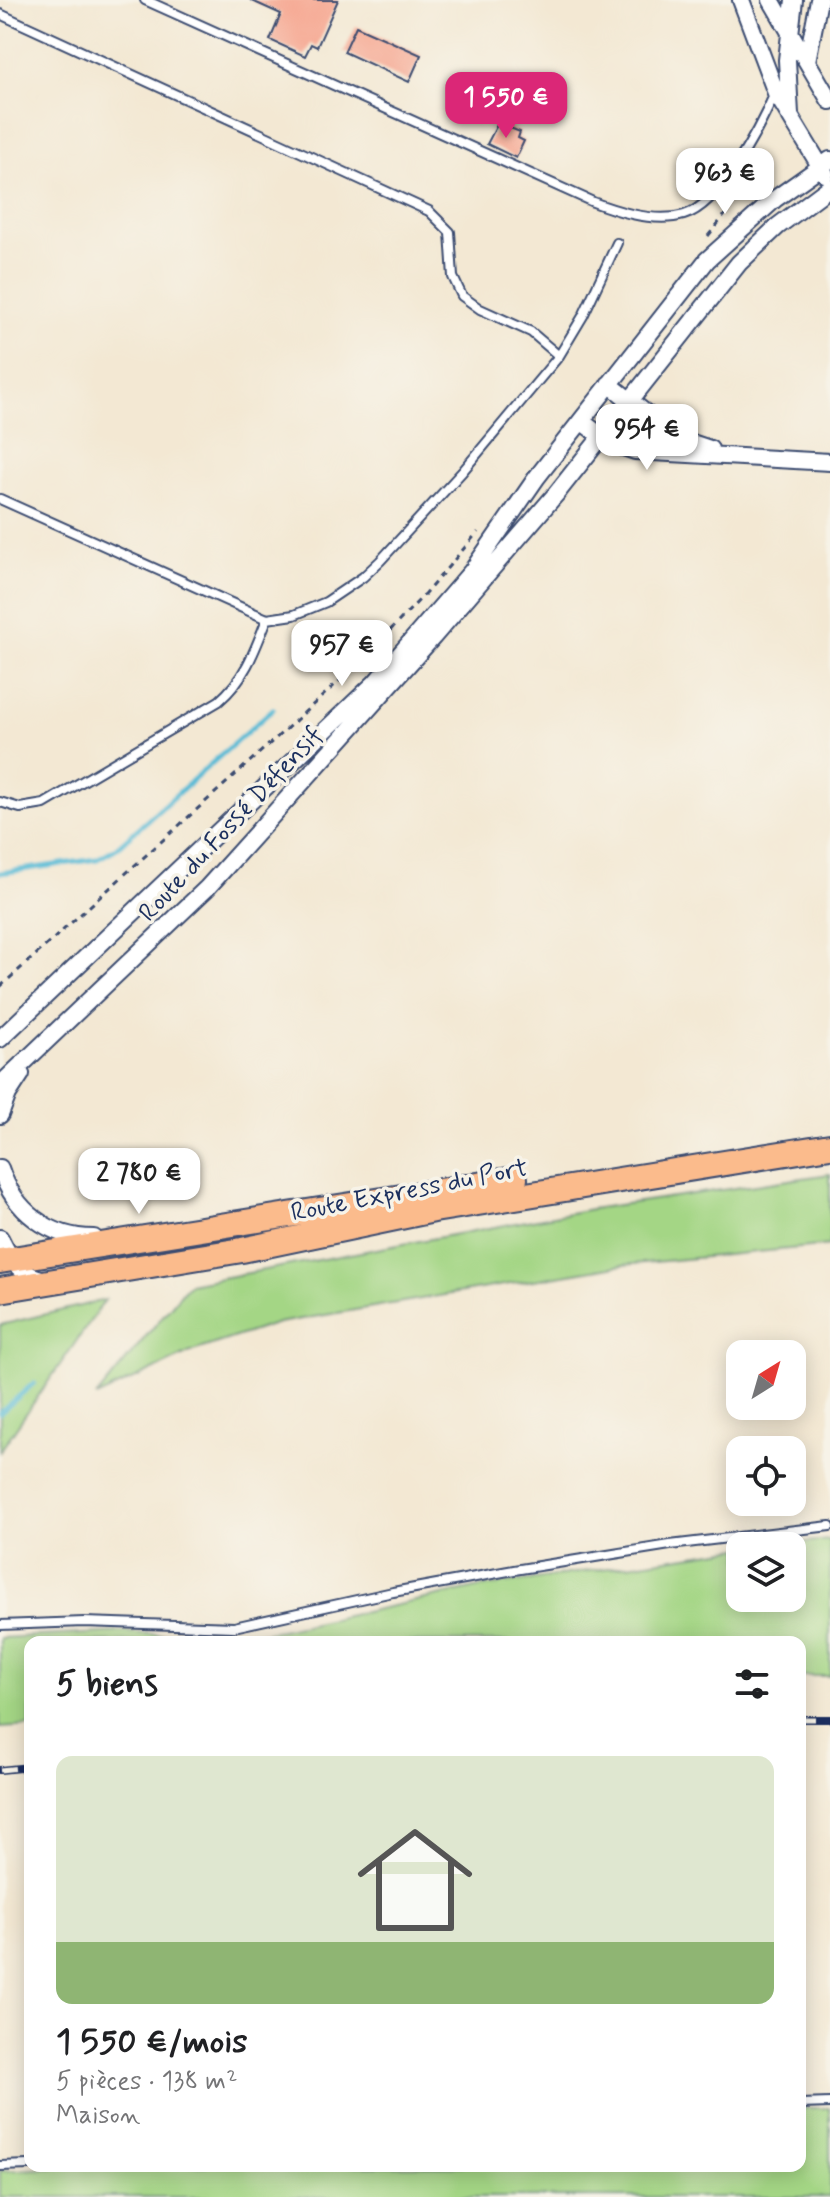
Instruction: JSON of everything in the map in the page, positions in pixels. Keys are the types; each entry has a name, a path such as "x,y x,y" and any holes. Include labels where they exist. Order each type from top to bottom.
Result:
{"main road":[{"name":"Route Express du Port","path":"4,1253 174,1234 830,1130"},
{"name":"Route Express du Port","path":"0,1290 242,1250 434,1210 830,1146"}],"street":[{"name":"Route du Fossé Défensif","path":"0,1085 207,888 433,637 556,494 739,263 778,226 830,185 825,164 791,121 776,93 741,0"},
{"path":"771,0 829,99"},
{"path":"791,121 786,73 794,0"},
{"path":"807,61 819,0"},
{"name":"Route du Fossé Défensif","path":"0,1039 375,683 472,571 537,477 707,260 775,199 825,164"},
{"path":"609,384 684,442 735,455"},
{"path":"581,421 601,437 635,451 830,462"},
{"path":"0,1115 11,1087 57,1031"},
{"path":"0,1168 18,1203 46,1227 68,1236 105,1241"},
{"path":"4,1253 23,1273 51,1281"}],"lane":[{"path":"145,0 593,202 624,212 673,217 695,210 747,151 776,93"},
{"path":"0,14 429,211 450,232 453,277 462,296 474,306 531,332 559,356"},
{"path":"0,499 267,619 294,615 314,607 345,591 371,571 462,472 559,356 583,316 617,243"},
{"path":"0,802 20,808 44,804 219,701 233,689 244,673 267,619"},
{"path":"0,1625 84,1622 234,1627 393,1592 514,1570 670,1545 830,1526"},
{"path":"806,2104 830,2103"},
{"path":"0,2166 24,2165"}],"path":[{"path":"701,243 728,211 744,176"},
{"path":"0,987 357,665 425,594 480,530"}],"green space":[{"path":"830,1174 830,1245 623,1265 278,1323 193,1351 96,1397 189,1284 591,1209"},
{"path":"105,1300 0,1451 0,1325"},
{"path":"830,1540 830,1676 806,1676 806,1636 241,1636 476,1588 726,1550 726,1612 806,1612 806,1542"},
{"path":"124,1632 179,1636 41,1636"},
{"path":"24,1637 24,1726 0,1728 0,1638"},
{"path":"806,2108 830,2108 830,2197 0,2197 0,2171 806,2172"}],"building":[{"path":"250,0 338,0 317,47 311,44 305,56 270,40 281,14"},
{"path":"356,26 421,55 409,82 344,52"},
{"path":"498,123 520,132 518,138 524,141 516,158 487,144"}],"waterway":[{"path":"0,873 97,859 115,849 273,709"},
{"path":"0,1413 34,1383"}],"railway":[{"path":"806,1719 830,1719"},
{"path":"0,1770 24,1768"}]}
